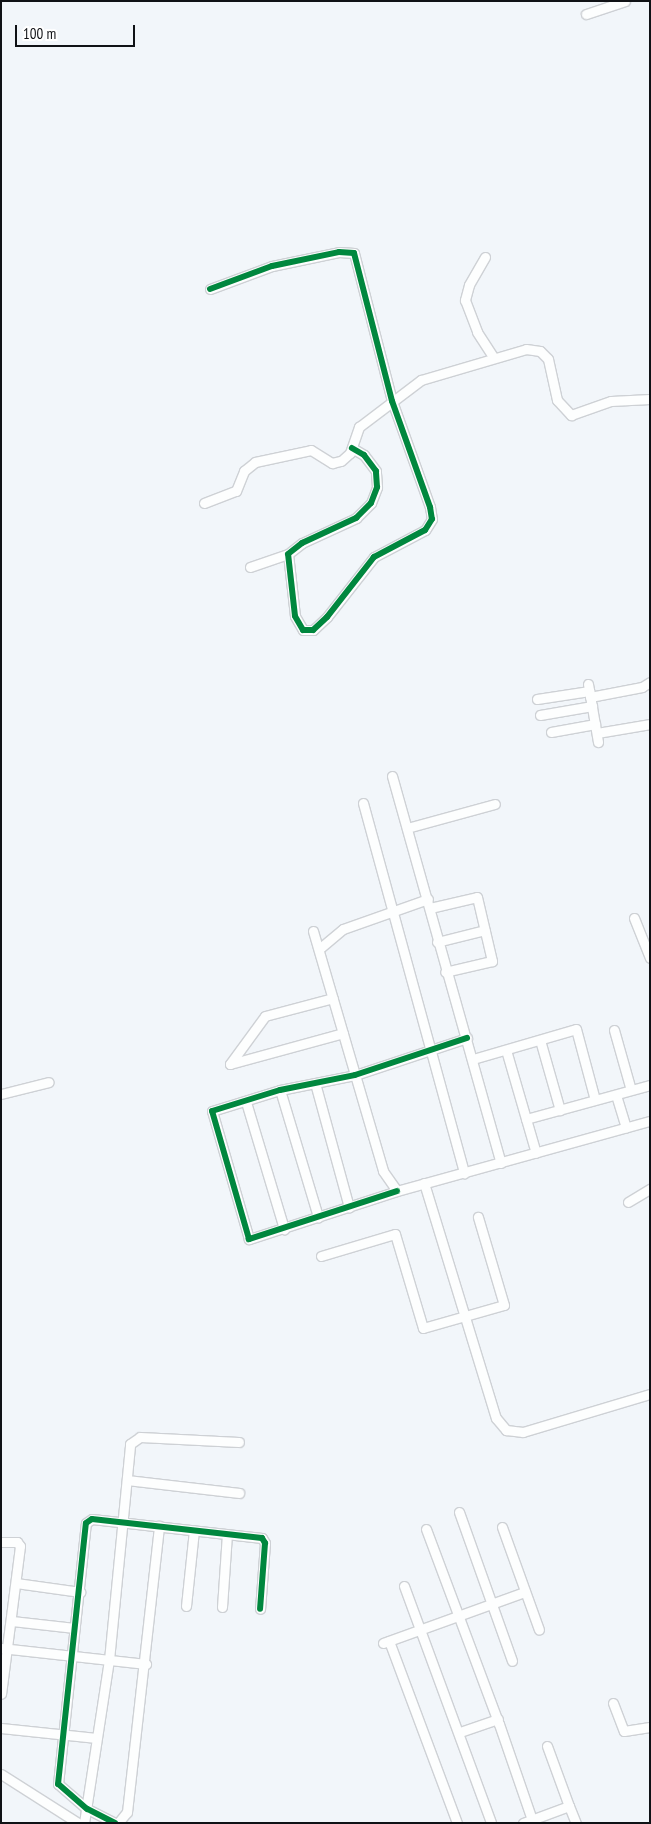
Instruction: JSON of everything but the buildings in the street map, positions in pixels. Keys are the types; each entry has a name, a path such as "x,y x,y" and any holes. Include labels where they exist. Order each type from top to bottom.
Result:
{"street":[{"path":"586,14 625,1"},
{"path":"210,289 272,266 339,252 354,253 392,400 430,507 430,525 420,534 374,557 361,570 338,605 308,631 296,621 288,554"},
{"path":"485,258 469,285 465,300 477,332 494,358"},
{"path":"204,503 236,491 244,472 255,462 312,450 336,463 344,460 352,448 359,427 392,400 421,380 526,349 544,354 553,369 559,406 571,415 611,401 650,399"},
{"path":"250,567 288,554 302,543 356,518 371,503 377,487 376,471 370,460 352,448"},
{"path":"536,699 590,695 642,687 650,682"},
{"path":"540,715 590,695"},
{"path":"590,695 597,733"},
{"path":"551,732 597,733 650,724"},
{"path":"392,776 429,904 445,972 467,1038 501,1163"},
{"path":"363,803 391,912 464,1173"},
{"path":"407,828 495,804"},
{"path":"319,950 343,929 391,912 477,897 492,961 445,972"},
{"path":"634,918 650,958"},
{"path":"437,942 485,930"},
{"path":"314,931 383,1171 397,1190"},
{"path":"333,998 265,1016 230,1064 343,1033"},
{"path":"473,1059 576,1029 595,1100"},
{"path":"614,1030 631,1090"},
{"path":"467,1038 355,1075 280,1090 212,1111 249,1239 284,1229 397,1190 650,1121"},
{"path":"540,1040 560,1110"},
{"path":"506,1050 536,1153"},
{"path":"1,1094 49,1082"},
{"path":"315,1083 349,1207"},
{"path":"526,1119 650,1086"},
{"path":"280,1090 318,1217"},
{"path":"616,1095 626,1127"},
{"path":"246,1102 284,1229"},
{"path":"424,1184 496,1418 506,1430 523,1432 650,1394"},
{"path":"628,1202 650,1189"},
{"path":"321,1256 395,1234 423,1328 504,1305 478,1217"},
{"path":"84,1823 109,1660 127,1480 128,1450 140,1437 239,1442"},
{"path":"127,1480 239,1493"},
{"path":"459,1512 512,1661"},
{"path":"160,1526 146,1664 127,1812 116,1823 87,1808 58,1784 86,1523 92,1519 122,1523 160,1526 228,1534 265,1540 260,1609"},
{"path":"502,1527 539,1630"},
{"path":"426,1529 498,1719 529,1822 569,1806"},
{"path":"186,1606 194,1530"},
{"path":"222,1607 228,1534"},
{"path":"1,1542 9,1540 20,1544 12,1621 5,1648 1,1694"},
{"path":"16,1583 80,1592"},
{"path":"404,1586 460,1732 491,1823"},
{"path":"457,1823 386,1642 525,1592"},
{"path":"12,1621 75,1628"},
{"path":"5,1648 146,1664"},
{"path":"613,1703 624,1731 650,1727"},
{"path":"460,1732 498,1719"},
{"path":"1,1728 96,1738"},
{"path":"547,1746 576,1823"},
{"path":"1,1774 78,1823"}],"cycle path":[{"path":"210,289 272,266 339,252 354,253 392,401 430,507 432,519 425,530 374,557 327,617 313,630 303,630 295,616 288,554 302,543 356,518 371,503 377,487 376,471 364,455 352,448"},
{"path":"397,1191 249,1239 212,1111 280,1090 355,1075 467,1038"},
{"path":"115,1823 87,1809 58,1784 86,1523 92,1519 262,1538 265,1543 260,1609"}]}
